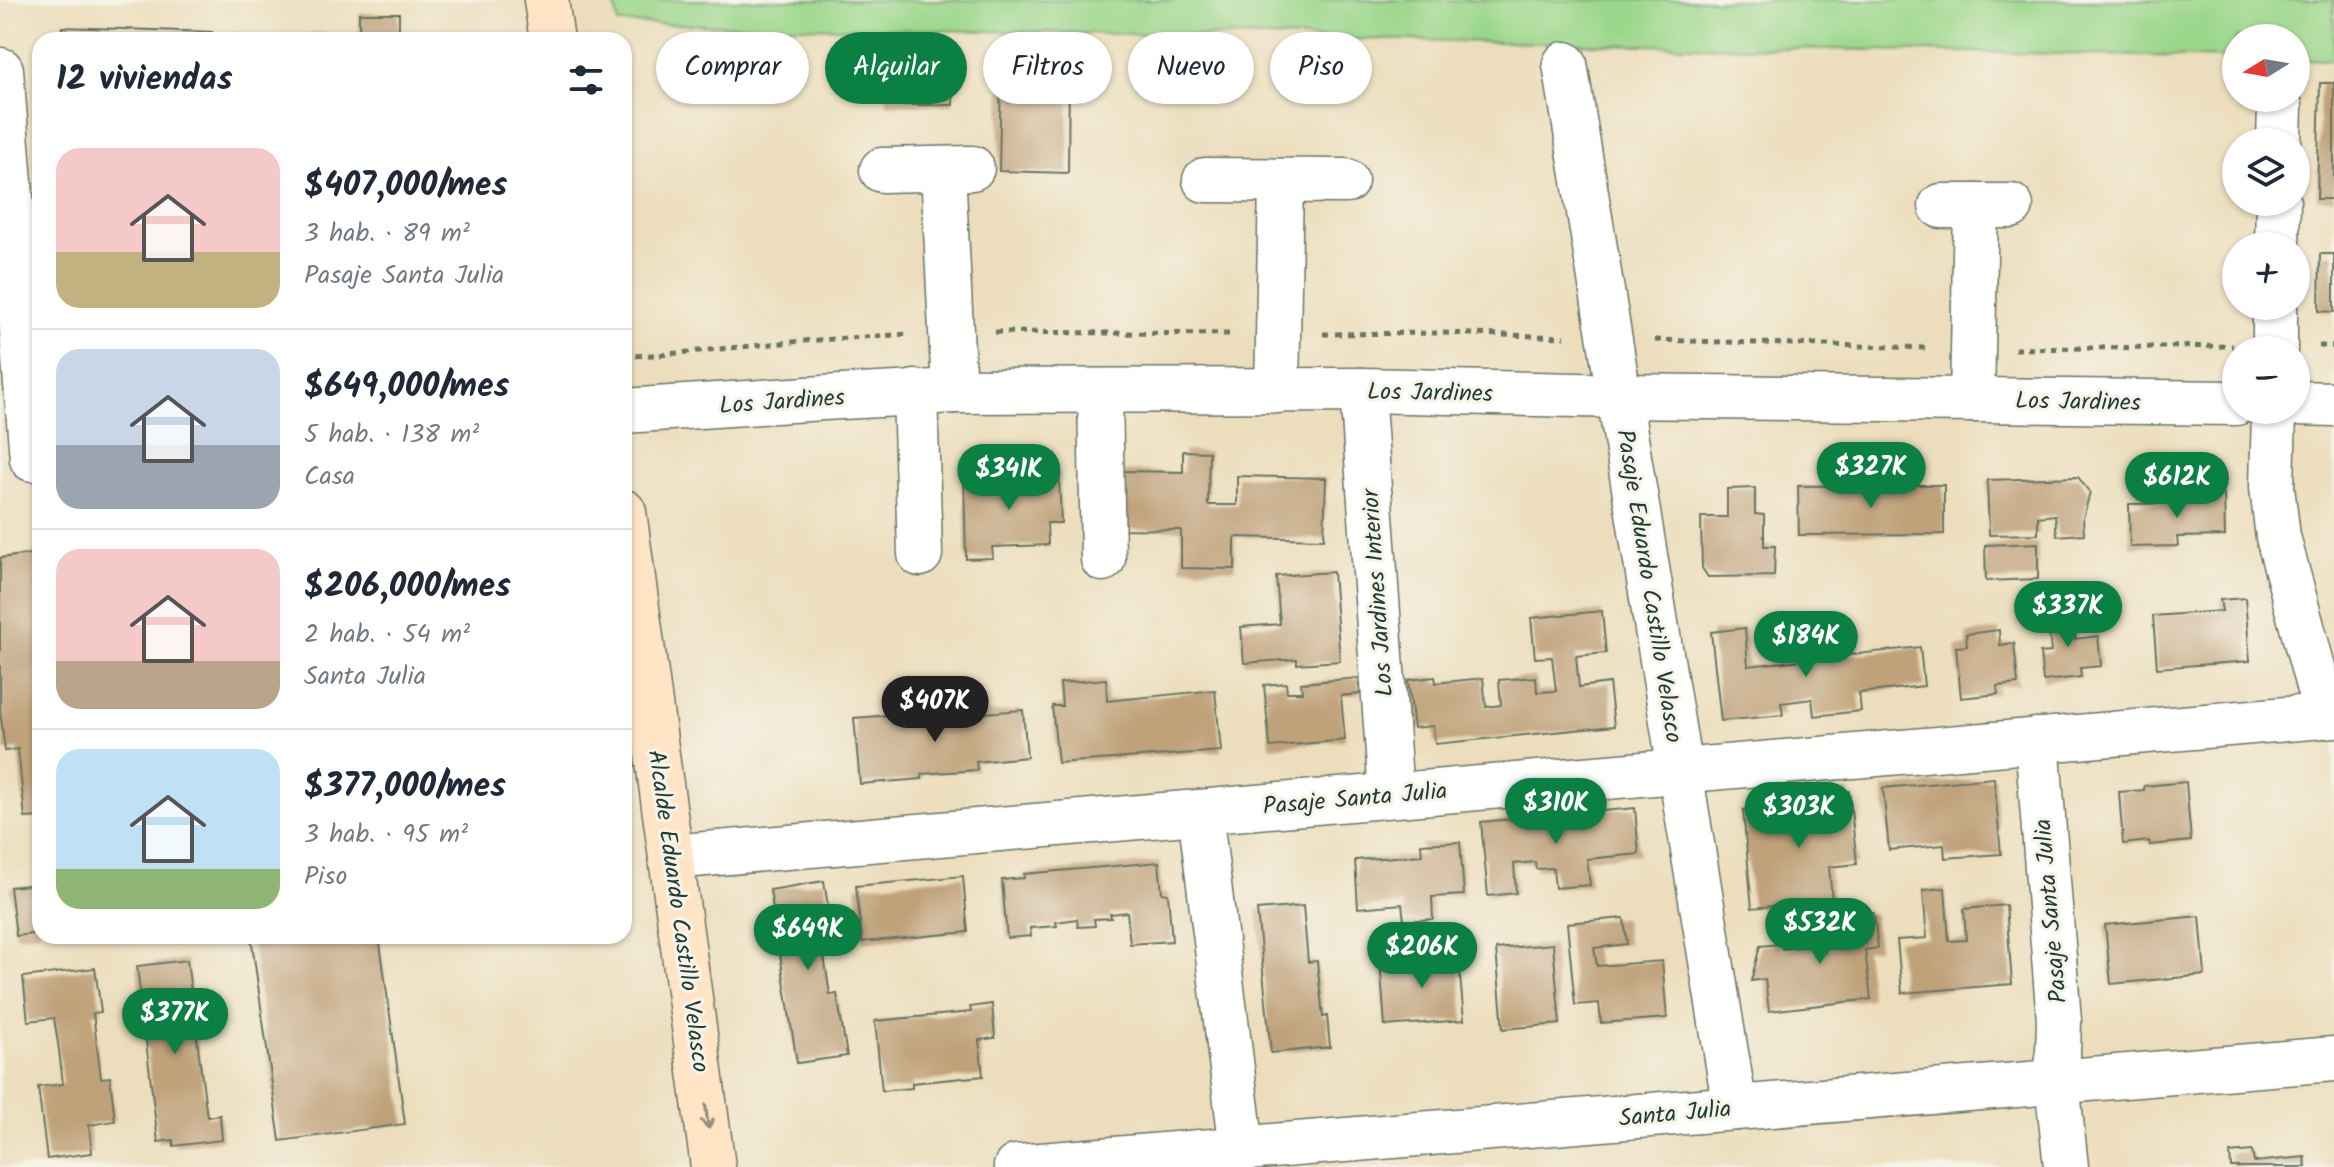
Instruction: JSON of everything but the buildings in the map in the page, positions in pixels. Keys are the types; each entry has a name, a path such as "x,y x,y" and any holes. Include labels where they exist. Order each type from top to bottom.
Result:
{"main road":[{"path":"546,0 551,32"},
{"name":"Alcalde Eduardo Castillo Velasco","path":"632,571 713,1167"}],"street":[{"name":"Pasaje Eduardo Castillo Velasco","path":"1565,64 1735,1108"},
{"path":"1,70 24,460"},
{"path":"882,170 958,169 951,331 934,392 920,554"},
{"path":"1205,180 1346,181"},
{"path":"1277,391 1281,181"},
{"path":"1972,400 1976,206"},
{"name":"Los Jardines","path":"632,411 934,392 1100,391 1362,390 2222,403"},
{"name":"Los Jardines Interior","path":"1362,390 1391,795"},
{"path":"1100,391 1103,559"},
{"path":"2310,403 2334,404"},
{"path":"2274,424 2272,487 2278,537 2330,715"},
{"name":"Pasaje Santa Julia","path":"671,857 2330,715"},
{"name":"Pasaje Santa Julia","path":"2037,740 2059,1021 2057,1082 2066,1167"},
{"path":"1200,812 1242,1149"},
{"name":"Santa Julia","path":"1016,1167 2334,1059"}],"path":[{"path":"632,355 951,331"}],"green space":[{"path":"614,0 2334,0 2334,60 2310,59 2310,24 2222,24 2222,58 1372,39 1372,32 1270,32 1270,37 1254,37 1254,32 1128,34 618,23"}]}
